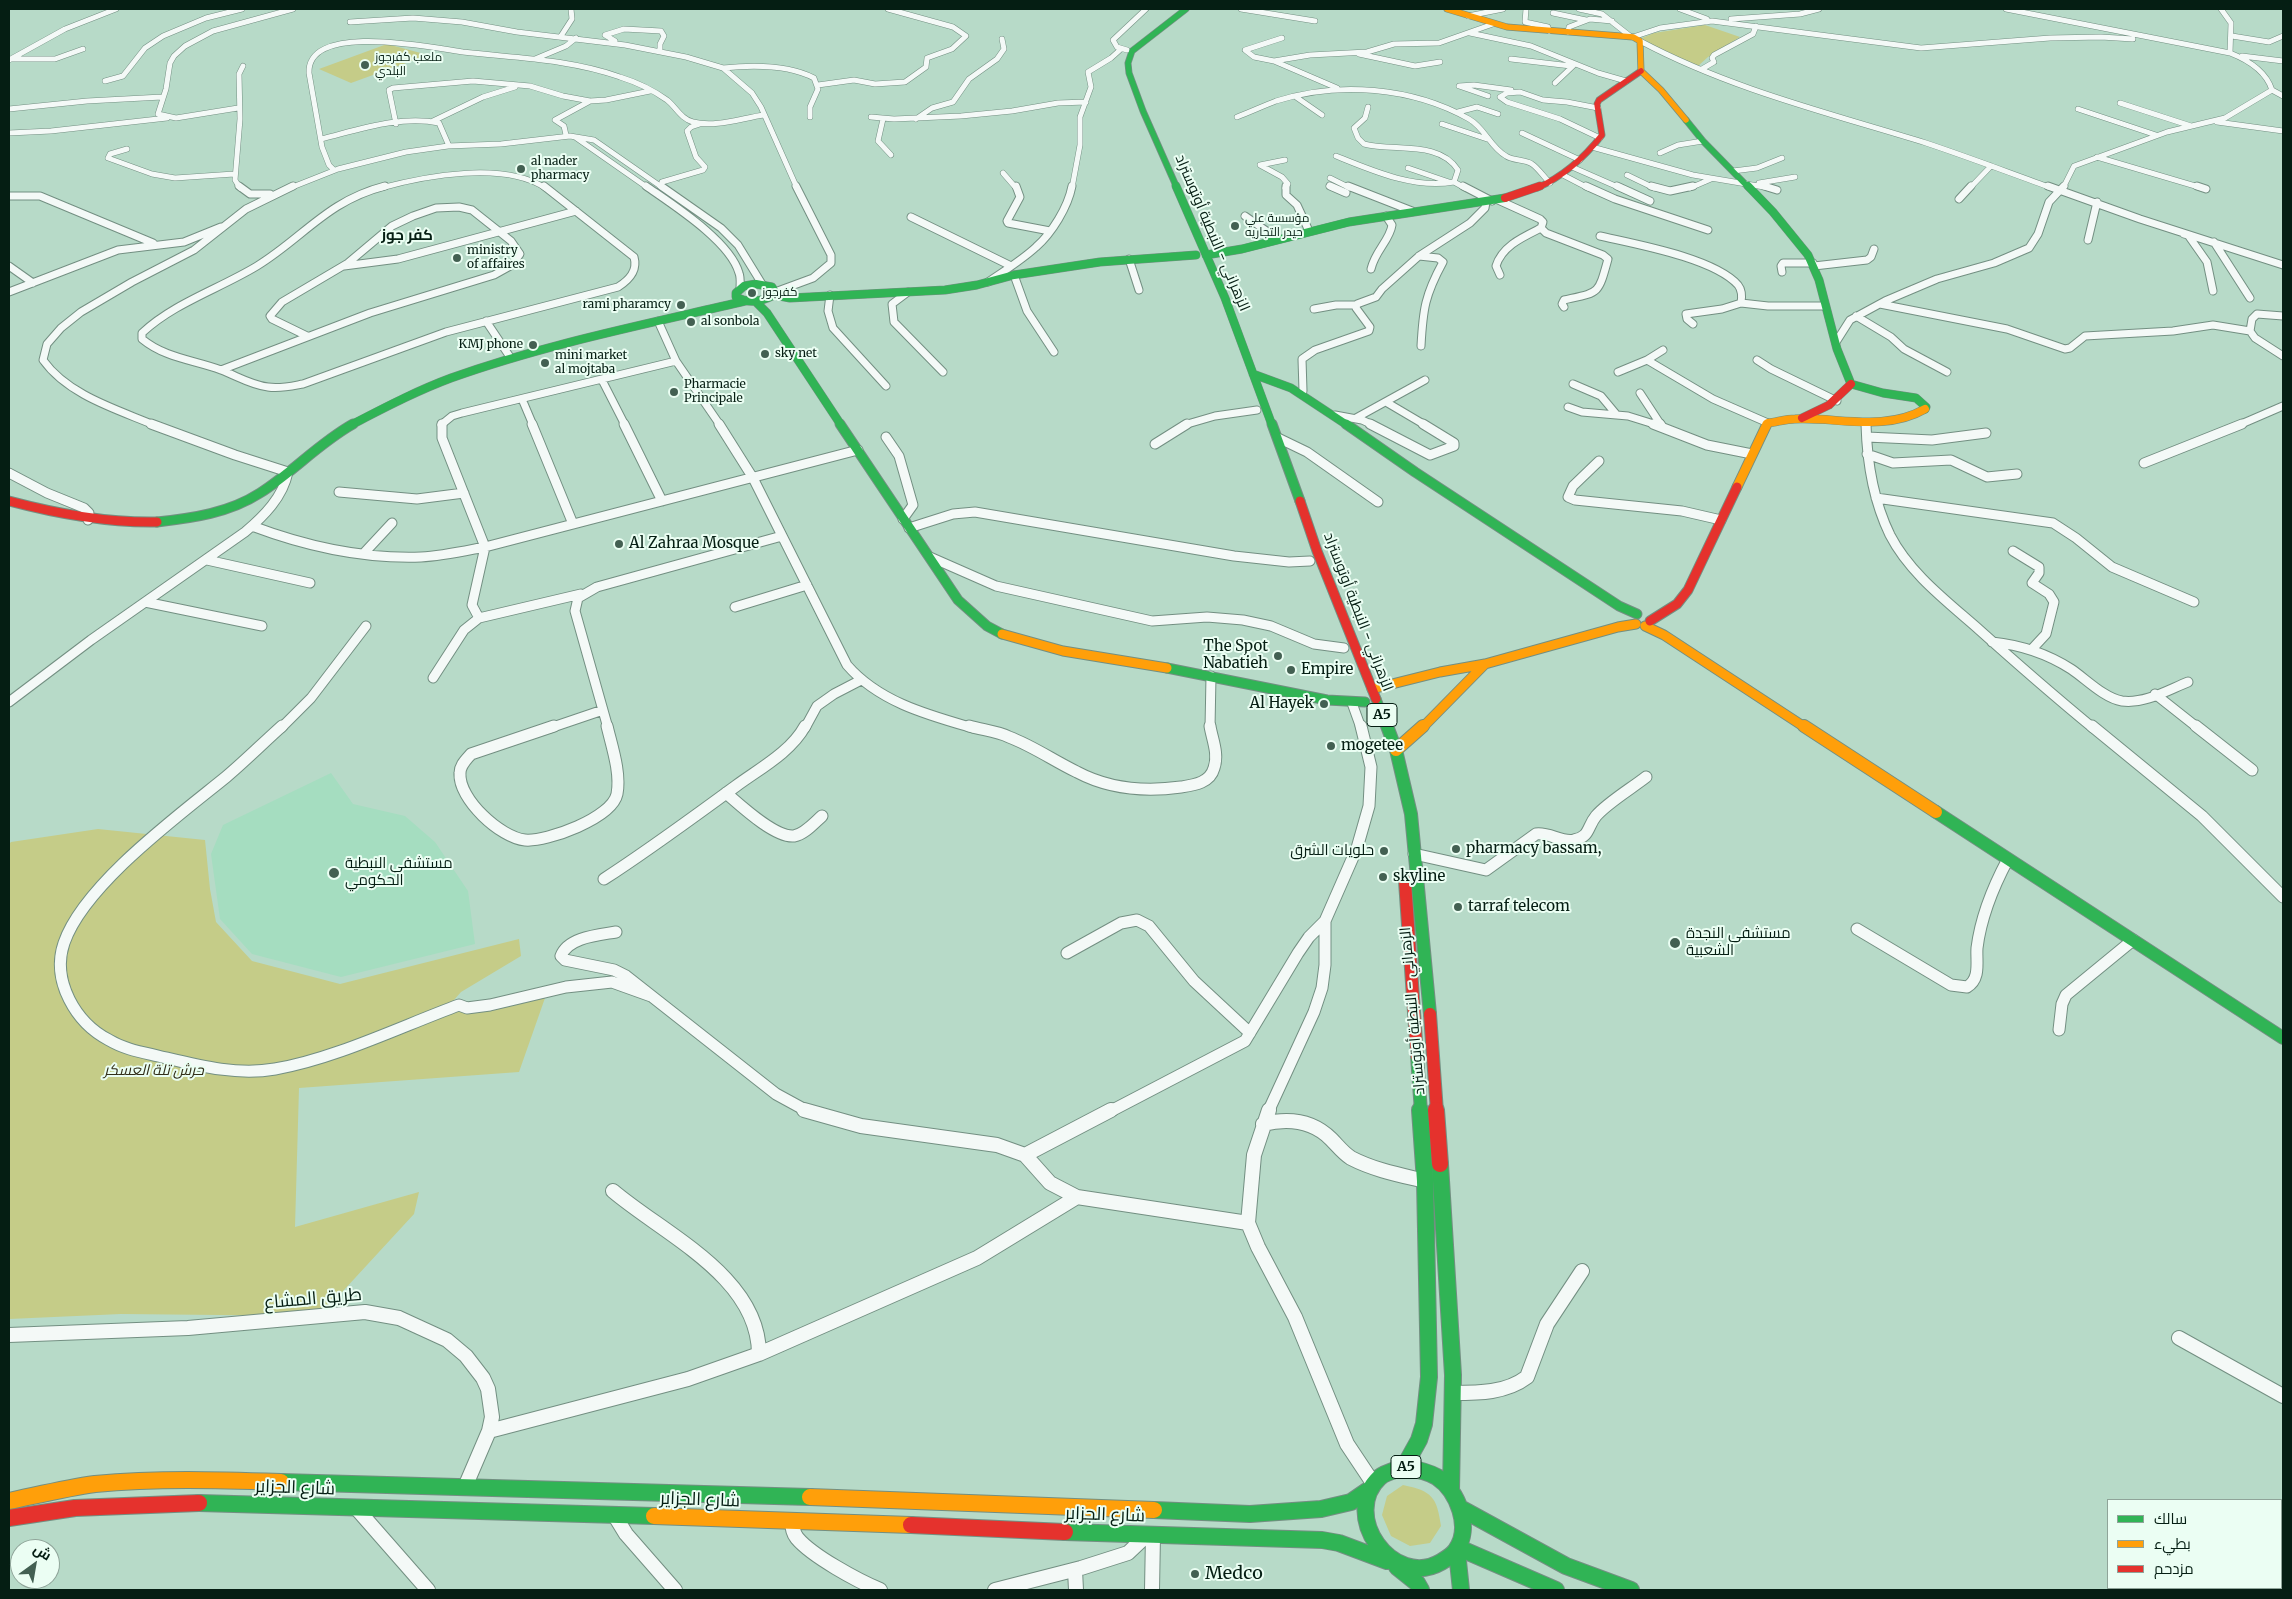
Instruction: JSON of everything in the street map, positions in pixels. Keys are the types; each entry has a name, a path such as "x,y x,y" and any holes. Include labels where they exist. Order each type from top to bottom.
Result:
{"main road":[{"path":"1124,49 1180,9"},
{"name":"الزهراني - النبطية أوتوستراد","path":"1186,9 1132,51 1128,63 1129,73 1143,111 1201,255"},
{"path":"1372,689 1440,672 1485,664 1618,627 1677,604 1688,590 1768,423 1780,419 1831,424 1866,423 1911,415 1923,411 1926,407 1916,398 1883,393 1851,384 1842,365 1813,264 1802,247 1751,184 1734,171 1703,141 1661,90 1641,71 1635,38 1493,24 1447,9"},
{"name":"الزهراني - النبطية أوتوستراد","path":"1124,49 1122,68 1125,78 1253,374 1278,438 1317,551 1396,750 1411,814 1431,1020 1453,1393 1451,1491"},
{"path":"715,307 718,302 750,285 790,298 960,288 988,282 1011,270 1129,259 1201,255 1240,250 1278,239 1406,212 1492,201 1550,183 1576,164 1600,138 1602,131 1598,108 1599,100 1641,71"},
{"path":"738,291 739,300 751,302 768,313 777,331 958,600 978,620 996,632 1055,649 1211,676 1327,700 1352,703 1365,702"},
{"path":"9,501 88,520 148,525 208,514 237,505 260,493 311,452 347,427 379,409 458,374 510,357 715,307 726,307 751,302 771,291"},
{"path":"768,313 772,306 771,291"},
{"name":"الزهراني - النبطية أوتوستراد","path":"1229,321 1310,561 1382,741 1403,838 1425,1181 1429,1377 1424,1424 1404,1467"},
{"path":"1253,374 1269,377 1297,389 1373,444 1640,620 2283,1038"},
{"path":"1796,420 1819,414 1837,401 1851,384"},
{"path":"1259,391 1271,387 1297,389"},
{"path":"1396,750 1426,724 1485,664"},
{"name":"A5","path":"1370,1487 1387,1471 1404,1467 1422,1470 1438,1478 1451,1491 1460,1508 1463,1535 1458,1550"},
{"name":"شارع الجزاير","path":"9,1501 68,1488 112,1483 208,1480 900,1499 1250,1514 1321,1509 1351,1502 1370,1487"},
{"path":"1370,1487 1362,1509 1364,1528 1373,1547 1416,1583 1421,1590"},
{"name":"شارع الجزاير","path":"9,1518 75,1508 140,1503 207,1503 792,1520 1322,1540 1339,1543 1392,1564"},
{"path":"1460,1508 1566,1566 1631,1590"},
{"path":"1392,1564 1419,1572 1441,1567 1458,1550"},
{"path":"1458,1550 1461,1590"},
{"path":"1458,1550 1556,1590"}],"street":[{"path":"10,60 65,29 116,9"},
{"path":"104,81 124,76 145,48 163,36 206,18 242,9"},
{"path":"169,118 158,114 158,107 169,78 168,68 173,57 182,48 197,39 226,27 294,9"},
{"path":"561,36 572,19 571,9"},
{"path":"818,85 854,80 875,84 905,82 926,67 927,58 952,49 966,36 953,26 896,13 888,9"},
{"path":"1011,270 1037,247 1070,197 1080,145 1080,117 1091,87 1088,72 1124,49 1116,45 1113,40 1146,9"},
{"path":"1241,9 1315,21"},
{"path":"1468,16 1503,9"},
{"path":"1526,9 1525,22 1533,27"},
{"path":"1579,9 1604,15 1635,38 1665,55 1766,95 1928,144 2283,265"},
{"path":"1680,9 1703,16 1707,19 1707,22"},
{"path":"1635,38 1662,28 1800,14 1818,9"},
{"path":"2006,9 2093,24 2152,38 2189,43 2239,56 2283,61"},
{"path":"2221,9 2233,23 2230,53"},
{"path":"2226,13 2234,10"},
{"path":"1553,13 1588,20 1612,21"},
{"path":"1568,32 1569,27 1604,15"},
{"path":"350,22 393,18 430,19 625,45 723,68 744,66 793,70 813,77 818,85 817,94 808,109 810,117"},
{"path":"1717,21 1921,48 2076,37 2152,38"},
{"path":"1274,61 1310,55 1356,53 1394,44 1439,43 1493,24"},
{"path":"1702,69 1714,62 1712,58 1714,55 1753,34 1756,26"},
{"path":"625,45 605,35 614,30 647,29 661,31 664,36 660,44 660,52"},
{"path":"1469,33 1530,46 1626,81"},
{"path":"2232,36 2269,42 2283,36"},
{"path":"533,59 566,46 576,38"},
{"path":"1282,38 1245,50 1254,57 1274,61 1338,89"},
{"path":"916,119 932,108 953,102 972,76 999,56 1004,49 1002,39"},
{"path":"334,170 326,161 308,67 314,56 330,48 352,42 375,41 569,64 613,75 670,103 675,110 689,121 701,124"},
{"path":"10,60 55,59 83,49"},
{"path":"1356,53 1415,66 1440,62"},
{"path":"2239,56 2256,68 2270,83 2272,90 2283,96"},
{"path":"1511,59 1571,66 1579,65"},
{"path":"243,66 239,74 238,108 240,125 234,174 238,187 246,194 256,196 281,192"},
{"path":"1555,83 1571,66"},
{"path":"9,702 51,666 207,560 252,526 276,500 287,479 288,472 253,463 133,417 59,380 47,370 43,360 46,348 53,334 68,321 116,291 201,246 244,210 334,170 390,156 449,146 502,144 570,136 594,140 721,228 738,246 771,291 802,282 826,270 831,263 831,255 752,93 723,68"},
{"path":"396,124 389,90 393,88 457,81 489,82 518,87"},
{"path":"1488,96 1459,86 1474,85 1528,93 1548,101 1559,99 1598,108"},
{"path":"433,121 445,114 489,96 518,87 530,86 563,96 590,101 650,92"},
{"path":"1237,117 1278,101 1338,89 1393,93 1420,98 1458,112 1477,125 1487,139 1510,158 1531,163 1550,183"},
{"path":"1836,342 1850,320 1879,304 1937,279 1994,263 2029,248 2038,234 2050,202 2061,190 2074,166 2156,136 2192,126 2216,122 2233,115 2272,90"},
{"path":"1519,92 1503,94 1500,98 1523,108 1562,120 1600,138"},
{"path":"9,109 87,101 162,97"},
{"path":"1296,97 1322,115"},
{"path":"590,101 555,120 564,126 570,136 690,218 720,244 738,270 738,291"},
{"path":"871,117 883,119 947,118 1014,111 1067,102 1086,102"},
{"path":"2120,103 2192,126"},
{"path":"1368,107 1365,118 1354,128 1362,142 1371,146 1423,150 1449,158 1454,161 1458,170 1452,182"},
{"path":"1458,112 1476,107 1498,114"},
{"path":"9,133 117,125 238,108"},
{"path":"2078,109 2156,136"},
{"path":"662,182 703,170 704,167 696,157 687,131 691,127 764,115"},
{"path":"883,119 878,141 891,155"},
{"path":"321,138 396,124 433,121 439,123 449,146"},
{"path":"2216,122 2283,131"},
{"path":"1442,124 1487,139"},
{"path":"1522,133 1576,164 1650,201"},
{"path":"1660,153 1678,145 1703,141"},
{"path":"1592,147 1711,179 1751,184 1777,190"},
{"path":"127,149 110,154 108,158 152,174 175,178 234,174"},
{"path":"1336,156 1384,175 1438,185 1452,182"},
{"path":"2097,157 2206,189"},
{"path":"1734,171 1757,168 1782,158"},
{"path":"1286,160 1260,165 1286,180 1288,184 1285,190 1286,195 1297,205 1309,232"},
{"path":"1959,199 1991,166"},
{"path":"1408,168 1452,182 1492,201 1540,219 1543,222 1541,228 1499,256 1496,266 1500,275"},
{"path":"1003,173 1016,187 1020,197 1007,221 1008,223 1050,230"},
{"path":"463,174 503,174 519,177 543,186 634,257 636,264 630,279 618,286 486,322 433,337 303,384 285,388 268,387 248,382 221,370 160,350 142,339 142,333 157,319 270,258 317,219 338,205 354,198 414,180 463,174"},
{"path":"1563,175 1624,203 1686,221 1708,230"},
{"path":"1627,175 1659,189 1671,192 1711,179"},
{"path":"1751,184 1795,177"},
{"path":"1330,178 1406,212"},
{"path":"1329,186 1406,212"},
{"path":"9,196 40,196 157,244"},
{"path":"1314,309 1336,305 1356,305 1376,297 1382,289 1419,256 1466,226 1492,201"},
{"path":"2088,240 2097,202"},
{"path":"221,370 391,306 484,279 505,270 518,259 520,254 518,249 471,210 460,207 432,210 397,223 382,233 344,266 290,297 272,311 270,316 272,319 308,336"},
{"path":"344,266 383,262 501,233 576,211"},
{"path":"690,218 702,214"},
{"path":"1245,216 1278,239"},
{"path":"1370,269 1379,247 1391,231 1392,225 1386,216"},
{"path":"911,217 1011,270 1027,311 1054,352"},
{"path":"9,292 118,250 189,241 223,226"},
{"path":"1541,228 1551,235 1603,254 1608,259 1600,288 1594,293 1564,300 1562,304 1564,307"},
{"path":"2179,231 2188,235 2207,262 2213,291"},
{"path":"1600,236 1671,254 1718,271 1731,278 1739,286 1742,295 1741,303"},
{"path":"2214,242 2250,298"},
{"path":"1782,272 1781,266 1783,263 1813,264 1867,260 1871,258 1874,249"},
{"path":"1419,256 1438,258 1443,262 1429,288 1424,313 1421,346"},
{"path":"1129,259 1139,290"},
{"path":"9,266 33,283"},
{"path":"908,292 892,304 894,322 942,372"},
{"path":"830,295 828,311 833,328 886,386"},
{"path":"1694,324 1687,319 1686,314 1722,309 1741,303 1768,306 1825,306"},
{"path":"1879,304 1997,327 2065,348 2070,348 2085,336 2165,332 2213,325 2250,331 2255,338 2283,356"},
{"path":"1297,389 1302,359 1307,354 1369,331 1370,327 1356,305"},
{"path":"2250,331 2254,316 2261,314 2283,316"},
{"path":"1856,316 1891,337 1904,350 1946,372"},
{"path":"658,321 676,361 708,406 752,478 847,665 861,680 886,695 912,707 1006,735 1028,744 1098,782 1146,789 1190,786 1205,781 1212,772 1216,760 1209,722 1211,676"},
{"path":"486,322 510,357"},
{"path":"1618,372 1647,360 1663,350"},
{"path":"1647,360 1713,399 1768,423"},
{"path":"1757,360 1771,369 1837,401"},
{"path":"479,618 472,605 485,547 442,438 441,425 444,421 457,414 676,361"},
{"path":"602,380 662,501"},
{"path":"1356,418 1425,380"},
{"path":"1573,384 1601,396 1616,414"},
{"path":"1640,393 1662,427"},
{"path":"522,399 573,524"},
{"path":"1335,415 1356,418 1430,455 1440,453 1454,446 1454,443 1386,402"},
{"path":"2144,463 2268,414 2283,406"},
{"path":"1568,407 1584,413 1616,414 1662,427 1706,444 1752,454"},
{"path":"1155,444 1170,432 1194,420 1258,410"},
{"path":"1866,423 1867,454 1876,498 1891,536 1918,575 1992,642 2074,712 2195,810 2237,848 2283,897"},
{"path":"1867,437 1932,440 1986,433"},
{"path":"886,438 899,456 913,505 906,524"},
{"path":"1278,438 1307,452 1378,502"},
{"path":"252,526 304,543 414,557 485,547 858,450"},
{"path":"1867,454 1893,463 1947,460 1957,462 1977,474 1987,477 2017,474"},
{"path":"1599,461 1573,486 1568,497 1575,500 1682,511 1721,520"},
{"path":"9,473 47,493 84,508 89,513 88,520"},
{"path":"339,492 420,500 464,493"},
{"path":"1876,498 2053,524 2081,541 2112,567 2194,602"},
{"path":"906,524 952,514 975,512 1234,556 1273,561 1310,561"},
{"path":"365,552 392,524"},
{"path":"433,678 464,630 479,618 581,594 597,587 782,536"},
{"path":"2013,551 2040,567 2039,573 2032,583 2048,594 2054,602 2047,635 2042,642 2033,648"},
{"path":"930,556 970,576 1030,595 1152,620 1166,621 1208,617 1258,622 1314,644 1344,648"},
{"path":"207,560 310,583"},
{"path":"734,607 807,585"},
{"path":"581,594 575,603 575,611 603,710 619,782 618,794 614,801 598,816 567,830 526,841 513,838 476,810 466,798 462,788 460,770 463,760 471,754 603,710"},
{"path":"145,602 262,626"},
{"path":"366,626 320,686 292,717 144,847 93,898 74,922 64,944 60,962 61,982 78,1013 98,1035 123,1047 189,1063 243,1071 278,1068 322,1056 459,1004 468,1008 490,1006 566,987 612,982 652,996"},
{"path":"1992,642 2033,648 2053,656 2120,701 2131,702 2188,682"},
{"path":"604,879 743,783 796,740 811,714 821,703 861,680"},
{"path":"2155,694 2252,770"},
{"path":"1025,1156 1245,1041 1308,937 1325,921 1357,848 1369,806 1371,767 1365,737 1352,703"},
{"path":"1414,854 1486,870 1536,834 1542,833 1570,841 1582,838 1587,835 1596,816 1646,777"},
{"path":"726,794 753,816 786,835 797,834 822,816"},
{"path":"1857,929 1951,985 1961,988 1969,987 1974,983 1976,976 1979,932 1992,892 2008,858"},
{"path":"1067,953 1125,922 1140,921 1150,927 1176,963 1202,992 1250,1033"},
{"path":"1325,921 1325,964 1322,988 1314,1012 1263,1124 1254,1155 1248,1223 1258,1247 1295,1317 1347,1444 1370,1487"},
{"path":"616,932 576,942 564,949 561,956 565,960 614,970 626,976 776,1094 803,1110 861,1126 997,1146 1025,1156 1050,1183 1076,1197 1248,1223"},
{"path":"2059,1030 2062,1004 2066,995 2133,940"},
{"path":"1263,1124 1278,1120 1300,1121 1323,1132 1343,1152 1355,1160 1425,1181"},
{"path":"613,1191 720,1272 729,1282 751,1314 758,1332 759,1354"},
{"path":"489,1431 688,1379 759,1354 977,1258 1076,1197"},
{"path":"1453,1393 1480,1392 1522,1382 1527,1377 1547,1324 1582,1271"},
{"name":"طريق المشاع","path":"9,1335 188,1328 365,1312 388,1315 431,1331 447,1340 466,1356 483,1378 488,1388 492,1417 489,1431 465,1487"},
{"path":"2179,1338 2283,1396"},
{"path":"356,1508 428,1590"},
{"path":"615,1515 632,1542 675,1590"},
{"path":"792,1520 792,1530 802,1542 848,1574 880,1590"},
{"path":"995,1590 1075,1570 1134,1549 1150,1535"},
{"path":"1150,1535 1152,1590"},
{"path":"1075,1570 1076,1590"}],"shaded area":[{"name":"مستشفى النبطية الحكومي","path":"331,773 353,804 405,816 435,842 468,891 475,944 341,977 252,954 220,919 211,854 223,825"}],"green space":[{"path":"1705,25 1740,37 1708,57 1698,66 1655,47 1642,38 1654,33"},
{"name":"ملعب كفرجوز البلدي","path":"387,44 428,55 351,83 319,69"},
{"name":"حرش تلة العسكر","path":"98,829 205,840 210,889 216,922 252,961 340,984 519,939 521,956 461,992 454,1000 459,1006 545,998 519,1072 299,1088 295,1227 419,1192 414,1214 320,1316 121,1314 9,1319 9,844 11,842"},
{"path":"1403,1485 1427,1493 1435,1502 1441,1526 1430,1543 1410,1546 1391,1536 1382,1515 1387,1496"}],"traffic: fast":[{"path":"1186,9 1132,51 1128,63 1129,73 1143,111 1225,298 1300,501"},
{"path":"1686,120 1703,141 1773,212 1808,255 1819,280 1837,349 1851,384 1883,393 1916,398 1926,407 1925,409"},
{"path":"1206,255 1242,249 1349,222 1505,198"},
{"path":"774,295 790,298 945,290 977,285 1014,275 1100,262 1196,255"},
{"path":"756,284 772,287 775,292 774,295 765,300 755,302 741,300 736,297 736,293 744,286 756,284"},
{"path":"157,522 199,517 230,508 260,493 313,451 350,426 402,398 451,378 564,344 745,301"},
{"path":"756,302 767,313 777,331 958,600 987,626 1002,634"},
{"path":"1253,374 1291,388 1444,492 1619,606 1637,614"},
{"path":"1167,668 1327,700 1365,702"},
{"path":"1376,699 1396,750 1411,814 1430,1014"},
{"path":"1936,812 2283,1038"},
{"path":"1404,1467 1419,1440 1424,1424 1429,1377 1425,1181 1417,1056"},
{"path":"1440,1164 1453,1375 1451,1491"},
{"path":"1404,1467 1421,1470 1437,1477 1446,1485 1459,1506 1463,1531 1461,1543 1454,1553 1430,1567 1409,1567 1391,1559 1377,1545 1367,1527 1364,1508 1368,1490 1381,1476 1404,1467"},
{"path":"281,1482 810,1497"},
{"path":"1154,1510 1250,1514 1321,1509 1351,1502 1367,1491"},
{"path":"199,1503 654,1516"},
{"path":"1460,1508 1566,1566 1631,1590"},
{"path":"1065,1532 1322,1540 1339,1543 1387,1561"},
{"path":"1459,1548 1556,1590"},
{"path":"1457,1552 1461,1590"},
{"path":"1397,1567 1417,1583 1421,1590"}],"traffic: slow":[{"path":"1447,9 1507,27 1633,37 1640,41 1641,71 1661,90 1686,120"},
{"path":"1737,487 1768,423 1795,419 1863,423 1899,418 1925,409"},
{"path":"1372,689 1440,672 1485,664 1618,627 1636,624"},
{"path":"1645,626 1664,635 1936,812"},
{"path":"1002,634 1063,651 1167,668"},
{"path":"1396,750 1426,724 1485,664"},
{"path":"9,1501 68,1488 121,1482 174,1480 281,1482"},
{"path":"810,1497 1154,1510"},
{"path":"654,1516 911,1525"}],"traffic: jam":[{"path":"1505,198 1547,183 1560,176 1582,158 1602,135 1597,104 1599,100 1641,71"},
{"path":"1802,418 1817,413 1829,405 1851,384"},
{"path":"1650,621 1677,604 1688,590 1737,487"},
{"path":"9,501 101,520 157,522"},
{"path":"1300,501 1317,551 1376,699"},
{"path":"1405,881 1417,1056"},
{"path":"1430,1014 1440,1164"},
{"path":"9,1518 75,1508 199,1503"},
{"path":"911,1525 1065,1532"}],"place":[{"name":"ملعب كفرجوز البلدي","path":"365,65"},
{"name":"al nader pharmacy","path":"521,169"},
{"name":"مؤسسة علي حيدر التجاريه","path":"1235,226"},
{"name":"ministry of affaires","path":"457,258"},
{"name":"كفرجوز","path":"752,293"},
{"name":"rami pharamcy","path":"681,305"},
{"name":"al sonbola","path":"691,322"},
{"name":"KMJ phone","path":"533,345"},
{"name":"sky net","path":"765,354"},
{"name":"mini market al mojtaba","path":"545,363"},
{"name":"Pharmacie Principale","path":"674,392"},
{"name":"Al Zahraa Mosque","path":"619,544"},
{"name":"The Spot Nabatieh","path":"1278,656"},
{"name":"Empire","path":"1291,670"},
{"name":"Al Hayek","path":"1324,704"},
{"name":"mogetee","path":"1331,746"},
{"name":"pharmacy bassam,","path":"1456,849"},
{"name":"حلويات الشرق","path":"1384,851"},
{"name":"مستشفى النبطية الحكومي","path":"334,873"},
{"name":"skyline","path":"1383,877"},
{"name":"tarraf telecom","path":"1458,907"},
{"name":"مستشفى النجدة الشعبية","path":"1675,943"},
{"name":"Medco","path":"1195,1574"}],"district":[{"name":"كفر جوز","path":"407,236"}]}
